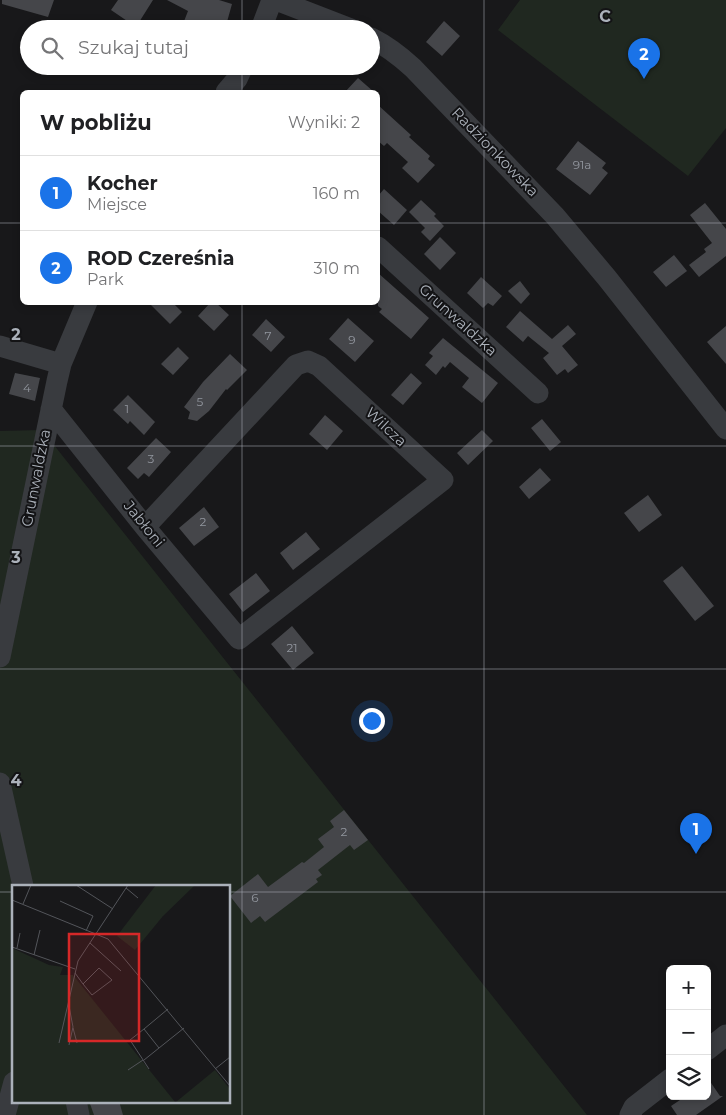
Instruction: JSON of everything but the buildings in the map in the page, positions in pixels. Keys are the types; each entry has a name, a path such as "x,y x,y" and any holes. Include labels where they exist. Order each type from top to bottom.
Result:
{"street":[{"path":"264,20 272,0"},
{"path":"276,0 328,20"},
{"name":"Radzionkowska","path":"380,43 398,55 444,100 555,216 607,278 726,429"},
{"path":"228,90 239,75"},
{"name":"Grunwaldzka","path":"380,249 538,393"},
{"name":"Grunwaldzka","path":"0,657 50,408 61,364 86,305"},
{"path":"0,346 61,364"},
{"name":"Wilcza","path":"145,527 296,365 308,361 319,366 443,480 239,638"},
{"name":"Jabłoni","path":"50,408 145,527 239,638"},
{"path":"0,783 23,885"},
{"path":"711,1047 726,1035"},
{"path":"630,1115 634,1107 666,1082"},
{"path":"5,1115 12,1089"},
{"path":"76,1102 80,1115"}],"shaded area":[{"path":"520,0 726,0 726,128 688,176 498,30"},
{"path":"42,430 587,1115 0,1115 0,431"}],"place":[{"name":"ROD Czereśnia","path":"644,79"},
{"name":"Kocher","path":"696,854"}]}
